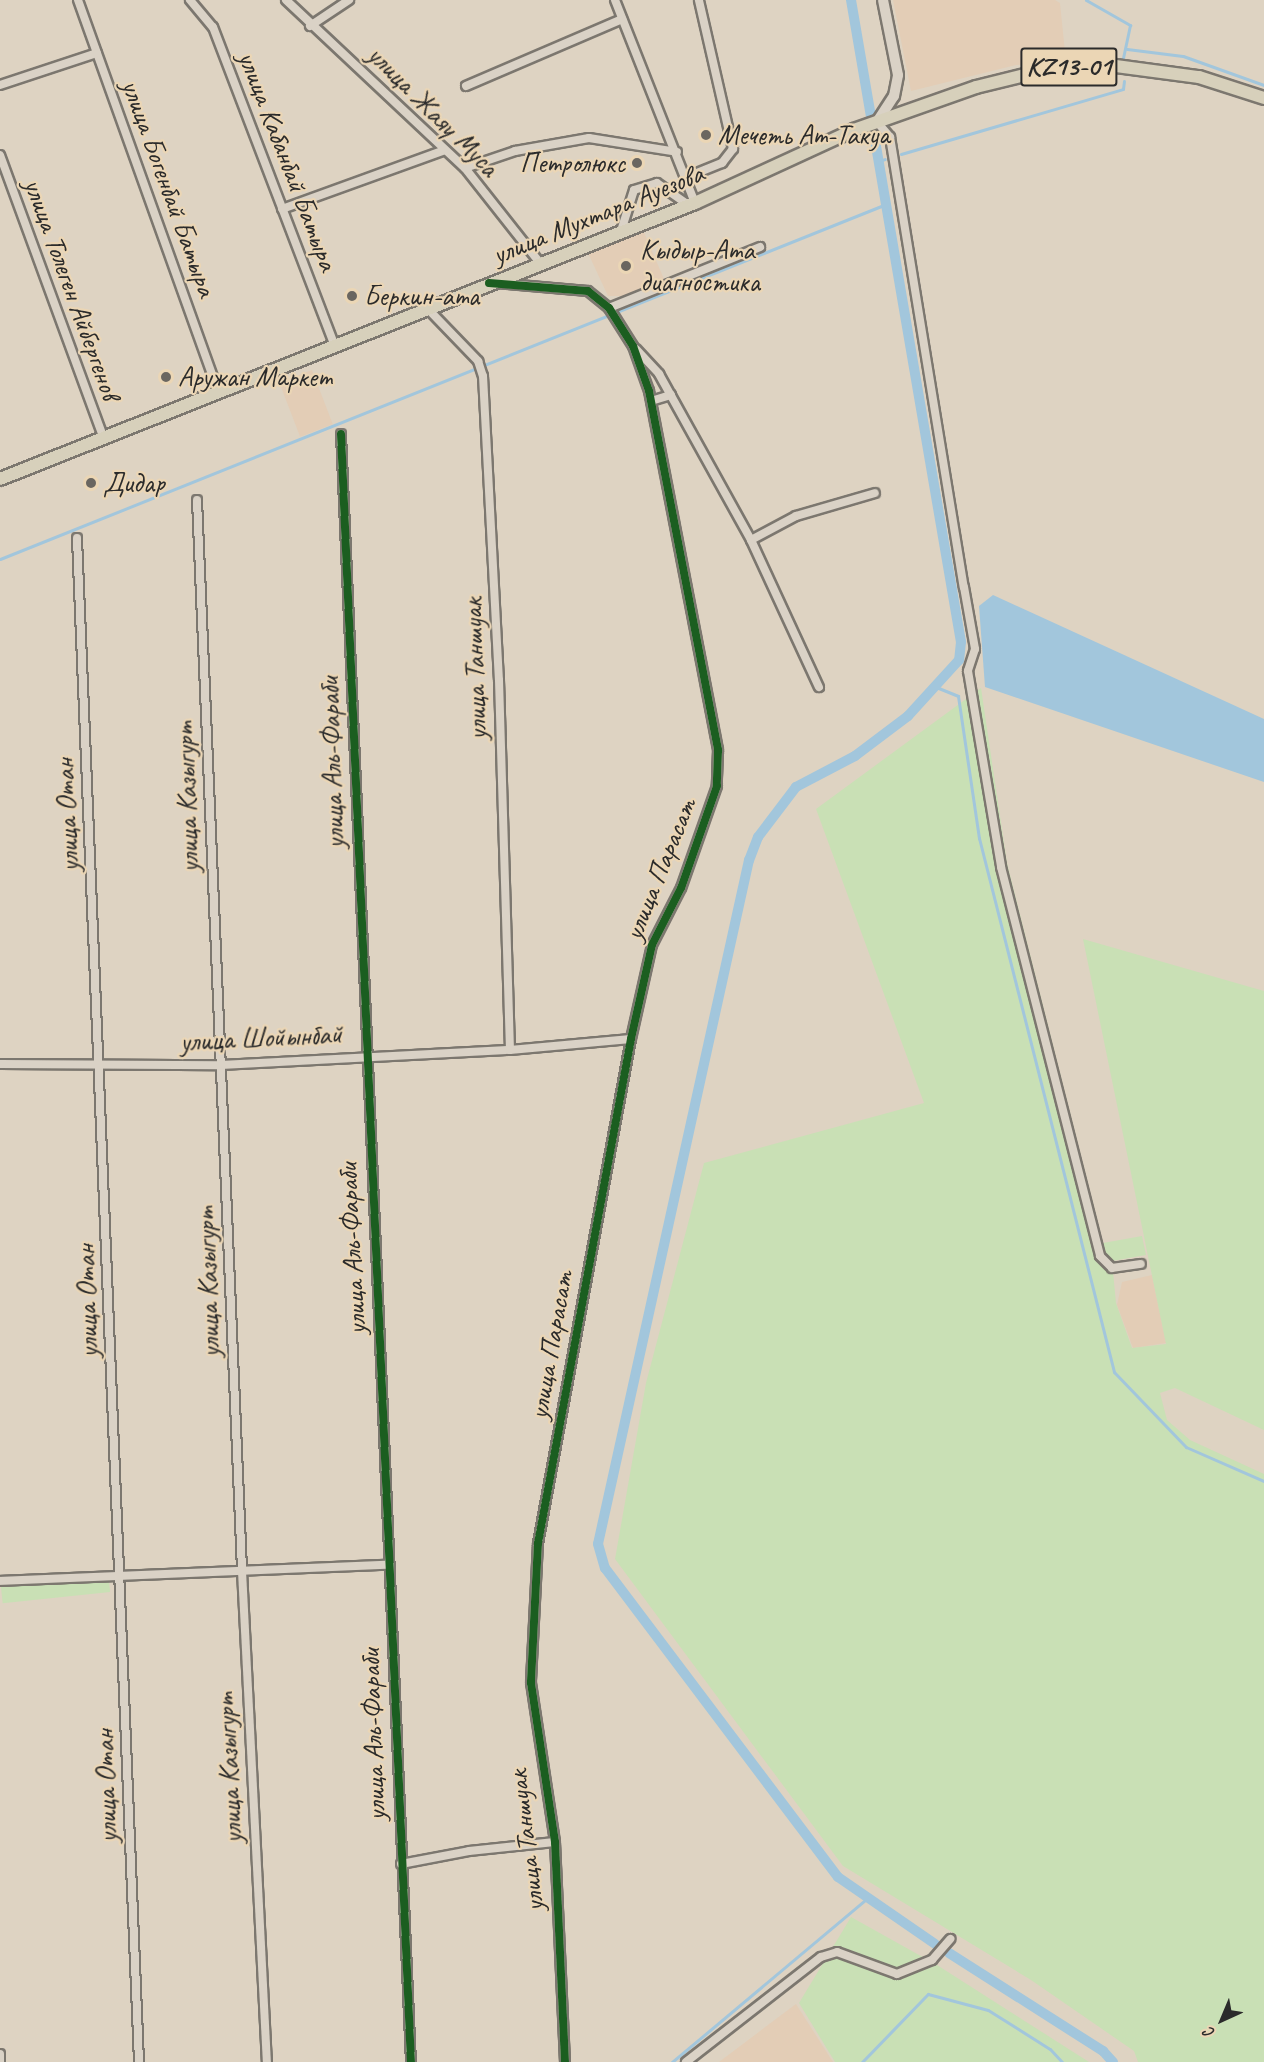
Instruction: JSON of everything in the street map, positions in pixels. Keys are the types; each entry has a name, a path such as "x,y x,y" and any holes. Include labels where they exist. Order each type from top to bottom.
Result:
{"main road":[{"path":"877,122 894,96 898,75 883,0"},
{"name":"KZ13-01","path":"877,122 1004,79 1101,64 1199,77 1264,98"},
{"name":"улица Мухтара Ауезова","path":"0,479 334,344 692,204 854,130 877,122"}],"street":[{"name":"улица Богенбай Батыра","path":"78,0 218,392"},
{"name":"улица Кабанбай Батыра","path":"190,0 213,27 334,344"},
{"name":"улица Жаяу Муса","path":"286,0 310,26 373,79 465,168 540,263"},
{"path":"310,26 349,0"},
{"path":"615,0 687,177 692,204"},
{"path":"687,177 722,163 733,149 699,0"},
{"path":"466,86 622,19"},
{"path":"0,85 97,53"},
{"path":"877,122 890,137 975,649 969,671 1001,867 1100,1256 1112,1268 1140,1264"},
{"path":"465,168 515,151 589,138 677,152"},
{"path":"282,209 445,150"},
{"name":"улица Толеген Айбергенов","path":"0,155 103,437"},
{"path":"621,231 634,190 661,184 692,204"},
{"path":"610,309 760,247"},
{"name":"улица Парасат","path":"489,283 588,291 610,309 633,346 651,401 718,750 717,786 681,888 652,945 631,1039 534,1579"},
{"name":"улица Таншуак","path":"426,308 479,362 482,371 500,680 510,1050"},
{"path":"633,346 659,374 751,540 819,687"},
{"path":"651,401 671,394"},
{"name":"улица Аль-Фараби","path":"341,434 365,1055 400,1864 411,2062"},
{"path":"751,540 796,516 875,492"},
{"name":"улица Казыгурт","path":"197,500 242,1571 267,2062"},
{"name":"улица Отан","path":"77,538 101,1064 139,2062"},
{"name":"улица Шойынбай","path":"0,1064 221,1065 365,1055 510,1050 631,1039"},
{"path":"0,1581 388,1565"},
{"name":"улица Таншуак","path":"534,1579 531,1683 555,1842 564,2062"},
{"path":"400,1864 469,1851 555,1842"},
{"path":"687,2062 821,1957 837,1952 897,1974 932,1960 950,1939"},
{"path":"0,2055 0,2062"}],"shaded area":[{"path":"893,0 1055,0 1060,3 1066,62 1016,65 911,91"},
{"name":"Кыдыр-Ата диагностика","path":"643,230 664,279 623,296 608,296 588,253"},
{"path":"312,370 333,424 300,437 279,383"},
{"path":"1152,1275 1166,1343 1133,1348 1117,1305 1122,1282"},
{"path":"796,2004 833,2062 719,2062"}],"green space":[{"path":"981,688 1007,863 1103,1243 1142,1236 1146,1255 1112,1261 1116,1303 1132,1348 1166,1344 1083,939 1264,991 1264,1430 1175,1388 1160,1393 1167,1420 1190,1440 1264,1474 1264,2062 1138,2062 1134,2051 1031,1980 843,1866 615,1559 646,1383 704,1163 924,1103 816,809"},
{"path":"108,1572 110,1592 3,1603 1,1583"},
{"path":"851,1917 937,1965 1089,2062 835,2062 799,2003"}],"water":[{"path":"993,595 1264,719 1264,782 985,687 979,606"}],"waterway":[{"path":"851,0 961,642 959,660 908,716 855,756 796,787 758,837 749,860 598,1544 605,1568 838,1877 935,1944"},
{"path":"1086,0 1130,25 1123,59"},
{"path":"1127,49 1183,56 1264,85"},
{"path":"901,154 1123,89 1124,81"},
{"path":"879,161 885,159"},
{"path":"0,559 886,204"},
{"path":"936,687 958,696 979,838 1114,1372 1186,1447 1264,1481"},
{"path":"672,2062 866,1899"},
{"path":"949,1953 1103,2051 1113,2062"},
{"path":"862,2062 928,1994 988,2010 1050,2049 1062,2062"}],"cycle path":[{"path":"489,283 588,291 609,308 633,346 649,391 718,750 717,786 681,888 652,945 631,1039 538,1543 531,1683 555,1842 565,2062"},
{"path":"341,434 411,2062"}],"place":[{"name":"Мечеть Ат-Такуа","path":"706,135"},
{"name":"Петролюкс","path":"637,163"},
{"name":"Кыдыр-Ата диагностика","path":"626,266"},
{"name":"Беркин-ата","path":"352,296"},
{"name":"Аружан Маркет","path":"166,377"},
{"name":"Дидар","path":"91,483"}]}
